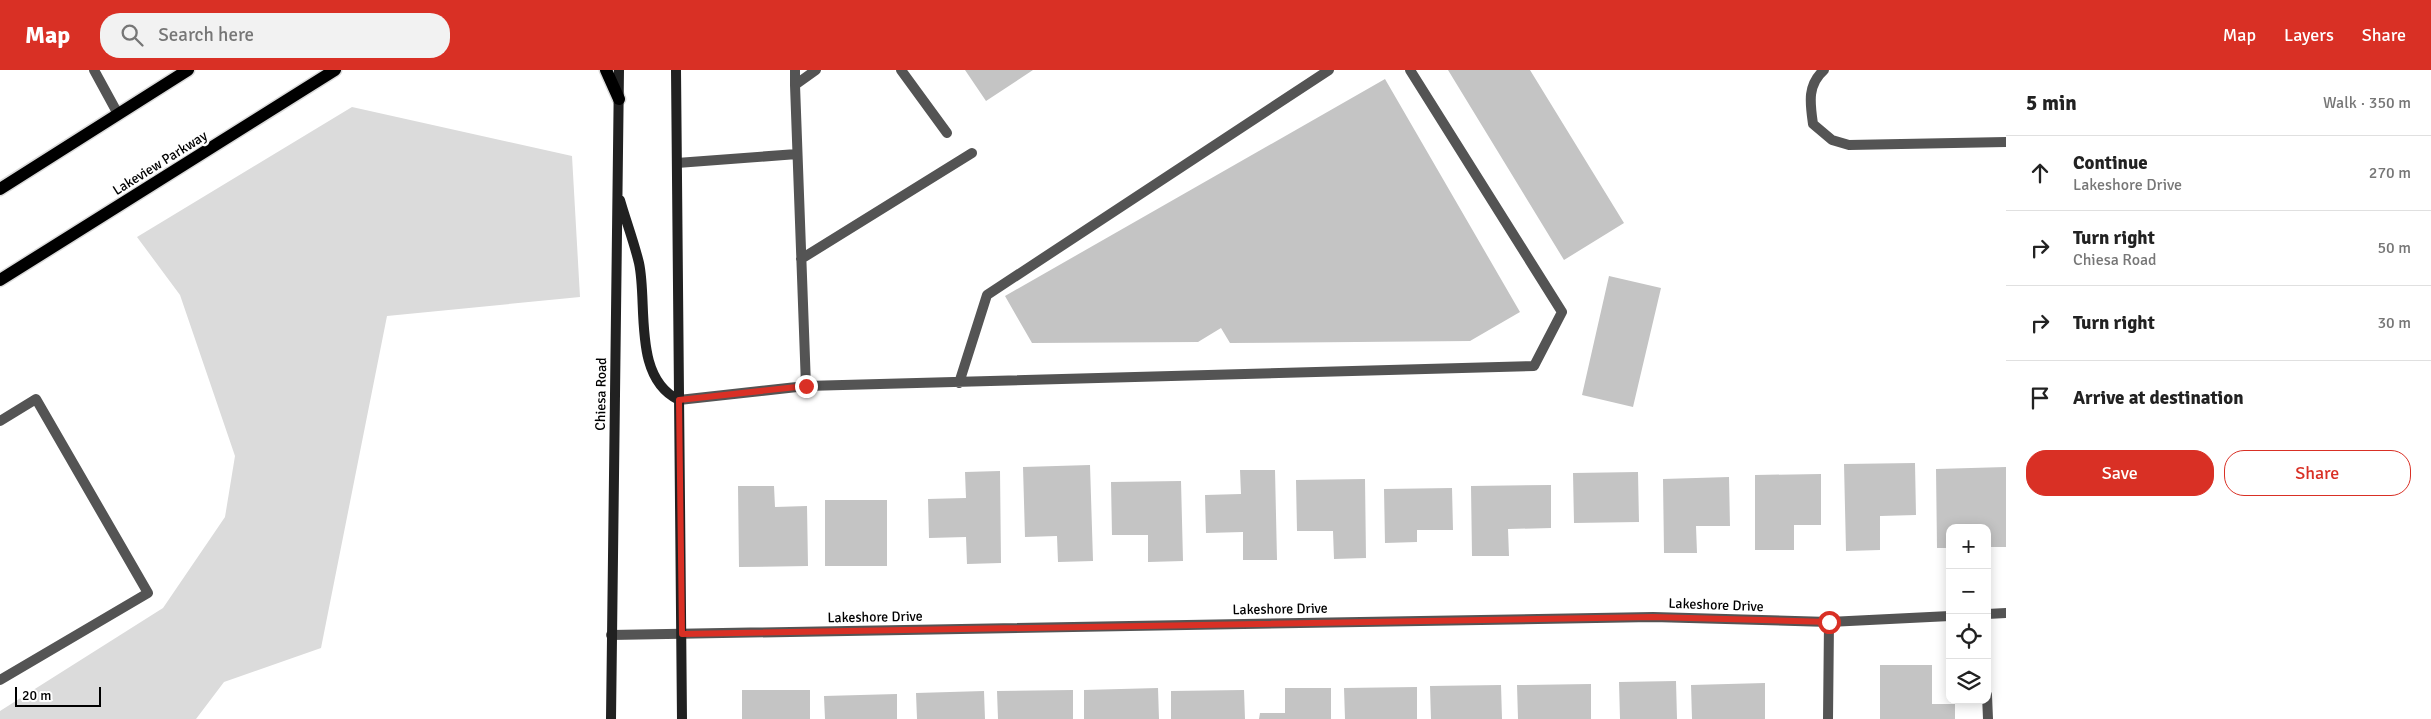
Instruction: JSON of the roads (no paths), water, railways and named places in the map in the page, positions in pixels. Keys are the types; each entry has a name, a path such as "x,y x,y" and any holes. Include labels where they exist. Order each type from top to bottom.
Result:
{"main road":[{"path":"0,189 188,70"},
{"name":"Lakeview Parkway","path":"0,280 335,70"},
{"path":"606,70 619,99"},
{"name":"Chiesa Road","path":"612,719 611,635 619,70"},
{"path":"676,70 682,719"},
{"path":"617,190 639,264 644,337 652,367 659,384 668,395 679,400"}],"street":[{"path":"94,70 118,114"},
{"path":"795,70 806,386"},
{"path":"795,85 816,70"},
{"path":"901,70 947,133"},
{"path":"959,383 987,295 1329,70"},
{"path":"679,400 806,386 1534,366 1562,312 1410,70"},
{"path":"1824,70 1816,77 1810,97 1813,124 1832,140 1849,145 2006,142"},
{"path":"801,259 972,153"},
{"path":"677,163 797,154"},
{"path":"0,421 36,399 148,593 0,680"},
{"path":"1991,614 2006,613"},
{"name":"Lakeshore Drive","path":"611,635 1653,617 1829,622 1946,616"},
{"path":"1828,719 1829,622"},
{"path":"1987,704 1988,719"}]}
